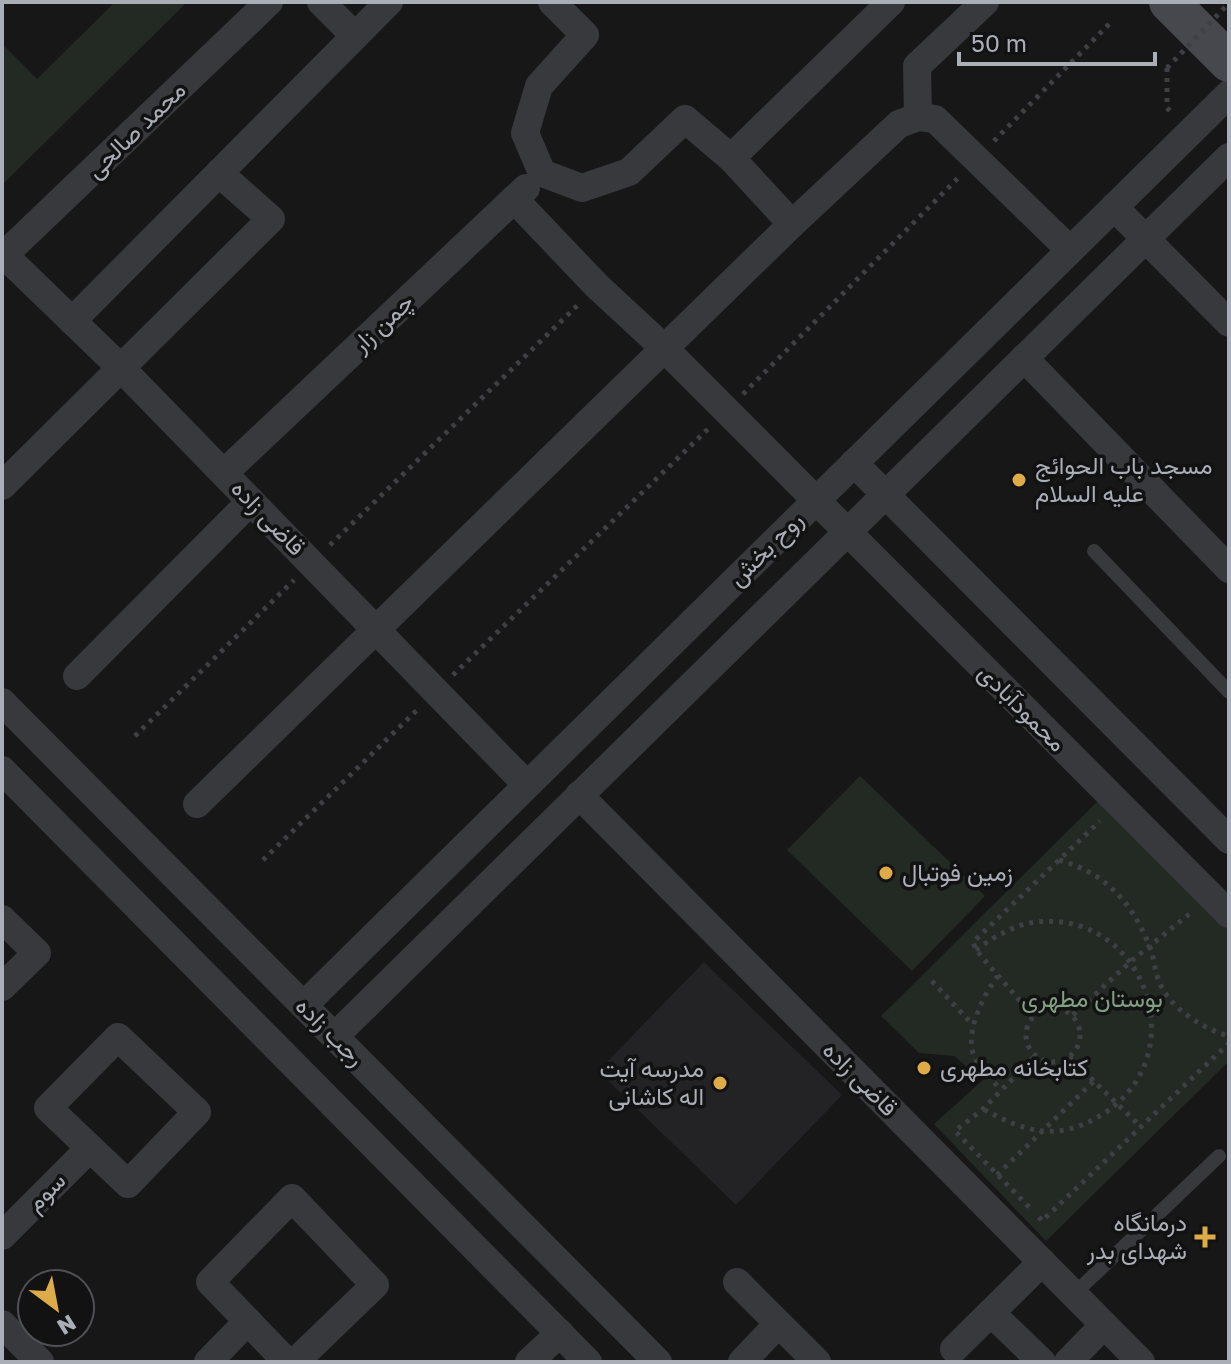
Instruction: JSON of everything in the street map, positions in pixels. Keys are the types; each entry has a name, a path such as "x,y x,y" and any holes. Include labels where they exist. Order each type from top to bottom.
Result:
{"main road":[{"path":"1169,2 1229,62"}],"street":[{"name":"محمد صالحی","path":"3,256 269,2"},
{"path":"321,2 355,36"},
{"path":"72,321 389,2"},
{"path":"552,2 585,35 539,86 525,133 542,173 582,188 629,172 685,119 731,158 792,224"},
{"path":"731,158 891,2"},
{"path":"918,117 917,66 985,2"},
{"name":"روح بخش","path":"304,1005 1229,94"},
{"path":"197,804 792,224 899,124 918,117 935,119 1070,250"},
{"name":"روح بخش","path":"335,1036 1229,157"},
{"path":"2,486 271,219 219,173"},
{"name":"چمن زار","path":"224,473 542,173"},
{"name":"محمودآبادی","path":"514,199 597,286 665,349 1220,905"},
{"path":"1114,207 1229,323"},
{"name":"قاضی زاده","path":"3,256 122,369 527,785"},
{"path":"1024,358 1229,569"},
{"path":"854,463 1229,840"},
{"path":"77,676 251,501"},
{"name":"رجب زاده","path":"2,702 658,1362"},
{"name":"رجب زاده","path":"2,770 588,1362"},
{"name":"قاضی زاده","path":"579,795 1141,1362"},
{"path":"2,919 37,953 2,987"},
{"path":"118,1037 197,1112 128,1184 90,1148 48,1108 118,1037"},
{"name":"سوم","path":"2,1236 90,1148"},
{"path":"287,1362 210,1282 292,1198 375,1285 295,1362"},
{"path":"954,1349 1042,1262"},
{"path":"737,1282 817,1362"},
{"path":"991,1313 1042,1362"},
{"path":"208,1362 248,1321"},
{"path":"2,1324 40,1362"},
{"path":"742,1362 778,1324"},
{"path":"1068,1362 1104,1325"},
{"path":"529,1362 560,1333"}],"lane":[{"path":"1094,551 1229,692"},
{"path":"1074,1294 1219,1156"}],"path":[{"path":"1167,108 1167,68 1229,3"},
{"path":"263,860 725,412 1110,23"},
{"path":"135,736 597,286"},
{"path":"1033,1016 976,950 973,942 1108,813"},
{"path":"1058,860 1084,868 1114,890 1128,905 1150,946 1159,982 1173,1004 1215,1032 1229,1036"},
{"path":"1073,1015 1150,946 1220,905"},
{"path":"976,950 1003,931 1035,922 1069,923 1100,935 1126,955 1144,984 1153,1016 1151,1049 1138,1080 1118,1104 1086,1124 1042,1132 1015,1126 983,1109"},
{"path":"998,976 985,993 973,1025 974,1058 1002,1090"},
{"path":"932,981 973,1025"},
{"path":"1048,1008 1065,1010 1073,1015 1080,1032 1079,1041 1069,1057 1051,1062 1035,1056 1026,1033 1033,1016 1048,1008"},
{"path":"1035,1056 983,1109 955,1131 1042,1221 1229,1043"},
{"path":"1069,1057 1141,1127"},
{"path":"976,1195 1094,1081"}],"shaded area":[{"name":"مدرسه آیت اله کاشانی","path":"704,962 842,1095 736,1205 598,1071"}],"green space":[{"path":"115,2 187,2 2,185 2,44 37,79"},
{"name":"زمین فوتبال","path":"860,776 985,896 912,971 787,850"},
{"name":"بوستان مطهری","path":"1103,796 1229,920 1229,1061 1046,1241 934,1124 983,1080 954,1056 919,1053 881,1016"}],"place":[{"name":"مسجد باب الحوائج علیه السلام","path":"1019,480"},
{"name":"زمین فوتبال","path":"886,873"},
{"name":"کتابخانه مطهری","path":"924,1068"},
{"name":"مدرسه آیت اله کاشانی","path":"720,1083"},
{"name":"درمانگاه شهدای بدر","path":"1205,1237"}]}
